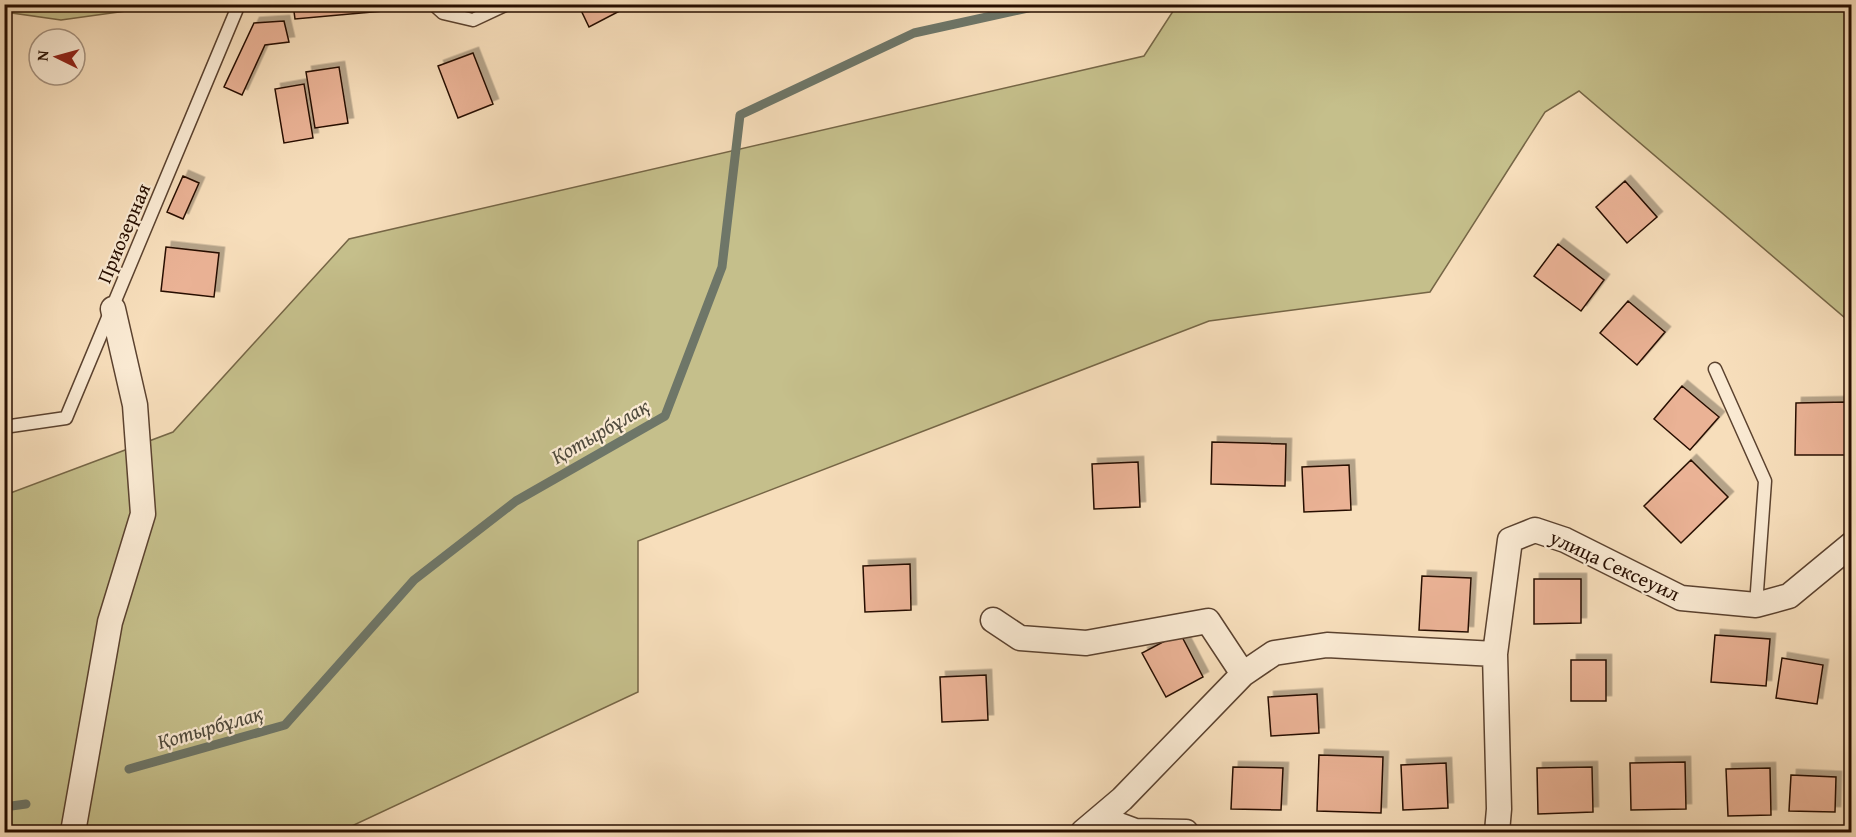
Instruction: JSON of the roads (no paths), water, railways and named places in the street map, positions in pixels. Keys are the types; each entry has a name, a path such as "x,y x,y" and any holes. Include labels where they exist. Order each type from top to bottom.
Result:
{"street":[{"path":"73,832 110,622 144,514 135,405 113,309"},
{"name":"улица Сексеуил","path":"1497,832 1499,809 1495,654 1510,540 1535,530 1565,540 1681,598 1756,606 1789,596 1851,544"},
{"path":"993,620 1020,638 1086,643 1208,621 1244,674"},
{"path":"1092,825 1122,799 1244,674 1274,653 1327,645 1495,654"},
{"path":"1092,825 1135,831 1186,832"}],"lane":[{"name":"Приозерная","path":"4,427 66,418 240,4"},
{"path":"433,4 443,13 473,20 507,4"},
{"path":"1715,369 1765,481 1756,606"}],"waterway":[{"name":"Қотырбұлақ","path":"129,769 285,725 414,580 516,501 665,416 722,267 740,115 914,33 1046,4"},
{"name":"Қотырбұлақ","path":"4,807 26,804"}]}
